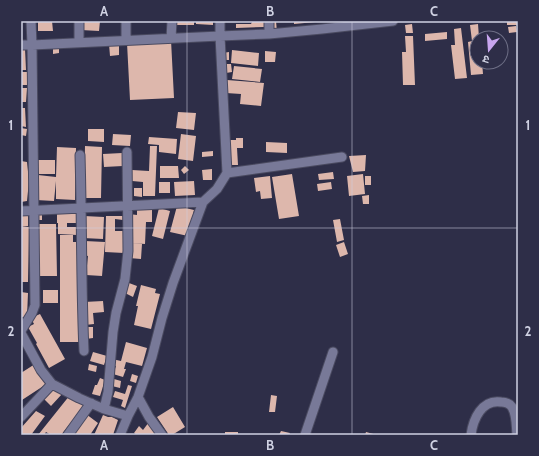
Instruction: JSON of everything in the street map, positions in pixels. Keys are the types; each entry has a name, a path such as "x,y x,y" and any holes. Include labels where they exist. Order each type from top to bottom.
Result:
{"street":[{"path":"31,21 35,305 21,332 41,370 52,384 91,404 128,416"},
{"path":"79,21 79,42"},
{"path":"126,21 126,40"},
{"path":"171,38 172,21"},
{"path":"120,435 138,397 152,357 173,283 203,202 217,189 227,173 220,21"},
{"path":"269,21 269,34"},
{"path":"21,45 269,34 322,25 393,21"},
{"path":"104,409 108,392 116,313 125,279 128,251 127,152"},
{"path":"80,155 84,351"},
{"path":"227,173 342,157"},
{"path":"21,211 203,202"},
{"path":"305,435 333,352"},
{"path":"21,416 52,384"},
{"path":"138,397 162,435"},
{"path":"471,435 472,428 478,414 484,405 497,401 507,402 512,408 516,420 517,435"},
{"path":"68,435 91,404"}],"building":[{"path":"38,21 52,21 53,31 38,31"},
{"path":"81,21 100,21 99,31 81,30"},
{"path":"177,21 194,21 194,25 177,25"},
{"path":"196,21 213,21 213,25 196,24"},
{"path":"264,21 264,27 236,28 236,24 251,24 252,22"},
{"path":"270,21 276,21 277,32 271,32"},
{"path":"294,21 315,21 315,22 294,24"},
{"path":"507,21 518,21 518,25 507,25"},
{"path":"412,24 413,33 406,33 405,25"},
{"path":"478,24 478,30 471,30 470,25"},
{"path":"516,26 517,32 509,33 508,27"},
{"path":"461,28 467,78 455,79 451,45 455,45 454,29"},
{"path":"447,32 447,39 425,41 425,34"},
{"path":"405,36 413,36 415,85 403,85 402,52 406,52"},
{"path":"171,40 174,98 130,100 127,43"},
{"path":"119,43 119,55 110,56 109,44"},
{"path":"21,48 25,48 26,70 21,70"},
{"path":"53,48 59,48 59,53 53,54"},
{"path":"232,50 259,53 258,66 231,63"},
{"path":"265,51 276,52 275,62 265,62"},
{"path":"229,52 229,60 223,60 223,53"},
{"path":"226,64 231,64 232,72 226,73"},
{"path":"234,66 262,69 260,82 232,79"},
{"path":"471,70 483,70 483,74 471,75"},
{"path":"21,72 29,72 29,85 21,85"},
{"path":"227,80 264,83 261,106 240,104 241,94 226,93"},
{"path":"22,88 27,88 26,102 21,102"},
{"path":"21,108 25,108 26,127 21,126"},
{"path":"178,112 196,113 194,130 176,128"},
{"path":"21,128 27,129 26,136 21,135"},
{"path":"88,129 104,129 104,142 88,141"},
{"path":"113,134 131,135 130,146 112,145"},
{"path":"181,134 196,136 193,161 178,159"},
{"path":"149,137 177,139 176,154 159,152 159,145 148,144"},
{"path":"236,138 243,138 243,148 237,148 238,165 230,165 230,140 236,140"},
{"path":"266,142 287,143 287,153 266,152"},
{"path":"85,146 102,147 101,198 84,198"},
{"path":"150,146 157,146 155,196 143,196 143,182 132,181 132,170 149,171"},
{"path":"57,147 76,148 75,200 56,199 56,181 54,201 36,200 38,175 56,177"},
{"path":"213,151 213,156 202,157 202,152"},
{"path":"122,153 123,166 104,167 103,154"},
{"path":"366,155 365,171 353,172 349,156"},
{"path":"37,160 55,160 55,174 37,174"},
{"path":"21,161 27,162 29,181 27,201 21,202"},
{"path":"160,166 178,166 179,178 160,178"},
{"path":"185,166 189,170 184,174 181,170"},
{"path":"212,169 212,180 203,180 202,170"},
{"path":"333,172 334,179 319,180 318,174"},
{"path":"292,174 299,216 279,219 272,177"},
{"path":"363,174 365,194 349,196 347,176"},
{"path":"270,176 272,198 261,199 260,191 256,192 254,178"},
{"path":"365,176 371,176 371,185 365,185"},
{"path":"194,181 195,195 175,196 174,182"},
{"path":"159,182 170,182 170,193 159,193"},
{"path":"331,182 332,189 318,191 317,184"},
{"path":"134,188 142,188 142,197 134,196"},
{"path":"369,195 369,204 363,204 362,196"},
{"path":"177,206 194,210 188,236 170,232"},
{"path":"137,207 152,208 152,222 146,222 145,244 130,243 129,214 137,215"},
{"path":"159,208 170,211 163,239 152,236"},
{"path":"57,210 76,210 76,223 67,223 67,227 77,227 77,235 58,234"},
{"path":"38,213 42,213 42,220 37,220"},
{"path":"21,214 28,215 28,226 21,226"},
{"path":"84,216 104,217 103,239 83,238"},
{"path":"106,216 123,216 123,220 115,219 115,231 125,231 124,253 105,252"},
{"path":"340,219 344,240 337,242 333,220"},
{"path":"38,224 56,224 57,276 39,276"},
{"path":"21,226 29,227 28,282 21,282"},
{"path":"60,235 73,235 73,242 79,242 79,342 60,342"},
{"path":"85,241 105,242 102,276 86,275 88,256 83,255"},
{"path":"344,242 348,254 340,257 336,245"},
{"path":"130,243 142,244 141,259 129,258"},
{"path":"129,283 137,286 133,297 125,293"},
{"path":"141,285 156,289 155,293 160,294 151,329 134,325 138,306 136,306"},
{"path":"43,290 58,290 58,303 43,303"},
{"path":"21,292 28,293 27,317 21,317"},
{"path":"103,301 104,312 93,313 94,324 85,325 84,302"},
{"path":"40,314 65,359 49,368 28,327 34,324 31,318"},
{"path":"85,327 93,327 93,338 86,339"},
{"path":"126,342 147,348 142,366 126,362 124,369 126,369 123,377 113,374 116,366 111,365 112,359 121,361"},
{"path":"93,352 107,356 104,365 90,361"},
{"path":"35,364 48,383 22,400 21,373"},
{"path":"89,364 97,366 96,372 88,370"},
{"path":"132,374 138,376 136,383 130,381"},
{"path":"100,378 105,380 100,396 92,394 95,385 97,385"},
{"path":"114,379 121,381 120,388 112,386"},
{"path":"128,385 132,386 125,408 121,406 123,400 113,397 115,391 125,394"},
{"path":"53,386 62,394 51,406 43,398"},
{"path":"70,395 84,406 61,435 51,435 46,432 44,435 38,435"},
{"path":"271,395 277,396 275,412 269,412"},
{"path":"173,407 185,427 172,435 169,435 157,417"},
{"path":"36,411 45,416 31,435 21,435 21,428"},
{"path":"86,414 98,423 90,435 72,435"},
{"path":"103,415 118,420 113,435 94,435"},
{"path":"149,422 157,430 153,435 137,435 134,433 139,426 143,430"},
{"path":"281,431 290,433 289,435 279,435"},
{"path":"225,432 238,432 238,435 225,435"},
{"path":"366,432 377,435 365,435"}]}
